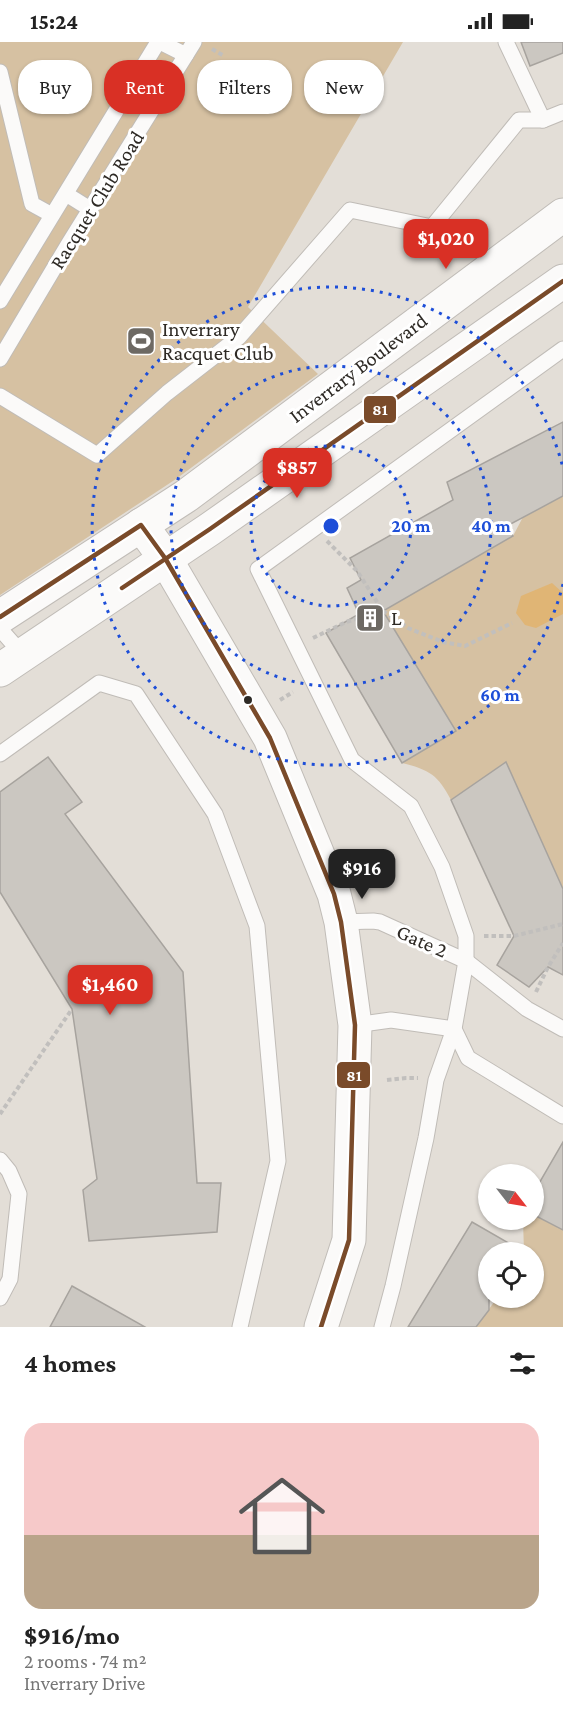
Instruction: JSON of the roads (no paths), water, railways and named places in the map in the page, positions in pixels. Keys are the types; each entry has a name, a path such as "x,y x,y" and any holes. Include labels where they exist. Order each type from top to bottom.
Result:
{"street":[{"name":"Inverrary Boulevard","path":"0,617 186,496 563,215"},
{"name":"Inverrary Boulevard","path":"11,663 210,529 563,281"},
{"path":"141,525 165,558 270,738 334,894 341,922 355,1025 349,1240 321,1327"}],"lane":[{"path":"159,42 186,56"},
{"name":"Racquet Club Road","path":"0,301 159,42"},
{"name":"Racquet Club Road","path":"0,359 194,42"},
{"path":"506,42 543,120"},
{"path":"0,72 32,204 52,215"},
{"path":"0,396 97,455 167,393 239,337 350,210 432,227 519,120 543,120 563,112"},
{"path":"66,194 90,209"},
{"path":"382,1327 422,1158 436,1080 454,1029 466,961 466,936 442,867 411,806 352,760 258,569 563,349"},
{"path":"0,629 11,663"},
{"path":"0,754 99,682 136,694 215,813 257,926 278,1161 240,1327"},
{"name":"Gate 2","path":"341,922 380,922 466,961 528,1008 563,1029"},
{"path":"355,1025 391,1020 454,1029"},
{"path":"454,1029 468,1058 563,1116"},
{"path":"0,1160 9,1171 19,1194 10,1279 0,1298"}],"place":[{"name":"Inverrary Racquet Club","path":"141,341"},
{"name":"L","path":"370,618"}]}
